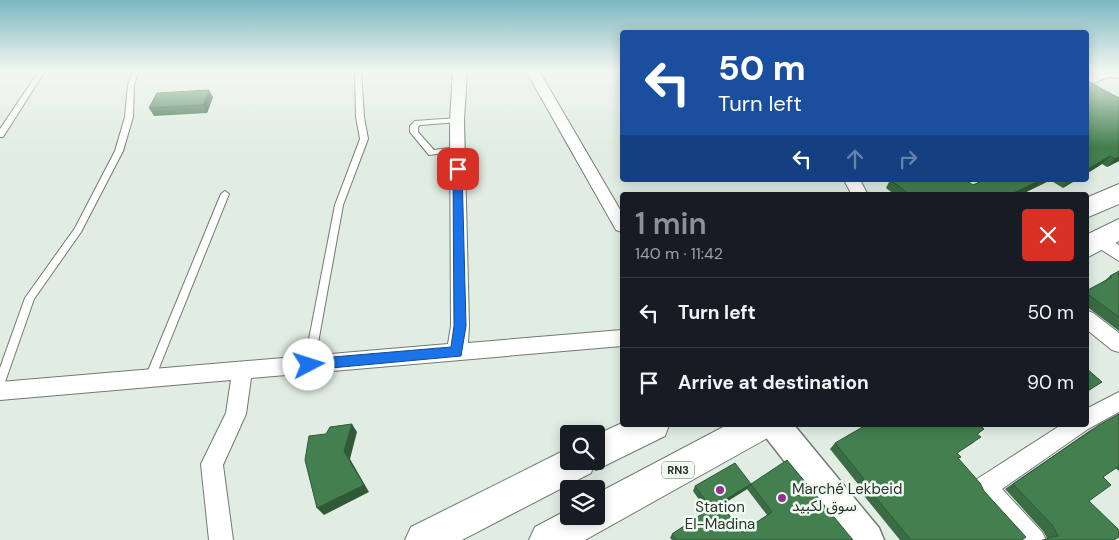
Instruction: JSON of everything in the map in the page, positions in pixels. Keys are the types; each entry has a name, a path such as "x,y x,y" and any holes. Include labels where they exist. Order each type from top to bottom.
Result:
{"highway":[{"path":"1089,208 1119,193"},
{"path":"605,449 649,427"},
{"name":"RN3","path":"605,509 755,427"},
{"path":"424,540 561,470"},
{"path":"548,540 576,525"}],"street":[{"path":"457,352 460,326 457,149 458,96"},
{"path":"547,96 620,223"},
{"path":"1089,320 1119,344"},
{"path":"0,391 620,338"},
{"path":"221,540 212,464 236,414 242,370"},
{"path":"1089,418 1119,401"},
{"path":"777,427 867,540"},
{"path":"1034,540 985,487 1075,427"}],"lane":[{"path":"0,135 25,96"},
{"path":"0,382 30,298 78,230 119,151 129,117 130,96"},
{"path":"309,365 339,205 364,139 360,118 359,96"},
{"path":"457,120 418,123 414,126 414,132 432,153 457,149"},
{"path":"150,378 225,194"}],"building":[{"path":"155,96 207,96 203,105 149,108"},
{"path":"1089,96 1116,96 1119,98 1119,157 1115,159 1110,156 1089,168"},
{"path":"893,182 969,182 973,185 980,182 1037,182 1015,192 907,192"},
{"path":"1119,271 1119,317 1089,295 1089,289 1112,277 1110,276"},
{"path":"1089,371 1102,382 1089,390"},
{"path":"1119,414 1119,466 1103,477 1111,485 1089,501 1119,530 1119,537 1114,540 1049,540 1047,538 1058,536 1053,526 1013,484 1099,425"},
{"path":"352,424 344,451 364,485 317,508 305,460 309,436 326,434 330,427"},
{"path":"863,427 982,427 984,429 977,434 981,437 957,453 961,457 958,458 980,483 984,491 1026,537 1022,540 911,540 862,481 864,479 835,443"},
{"name":"Marché Lekbeid سوق لكبيد","path":"787,460 853,540 677,540 672,534 711,508 695,486 735,463 751,484","holes":["751,484 772,512 742,532 720,503"]}],"place":[{"name":"Station El-Madina","path":"720,490"},
{"name":"Marché Lekbeid سوق لكبيد","path":"782,498"}],"route":[{"path":"309,365 457,352 460,326 458,169"}]}
